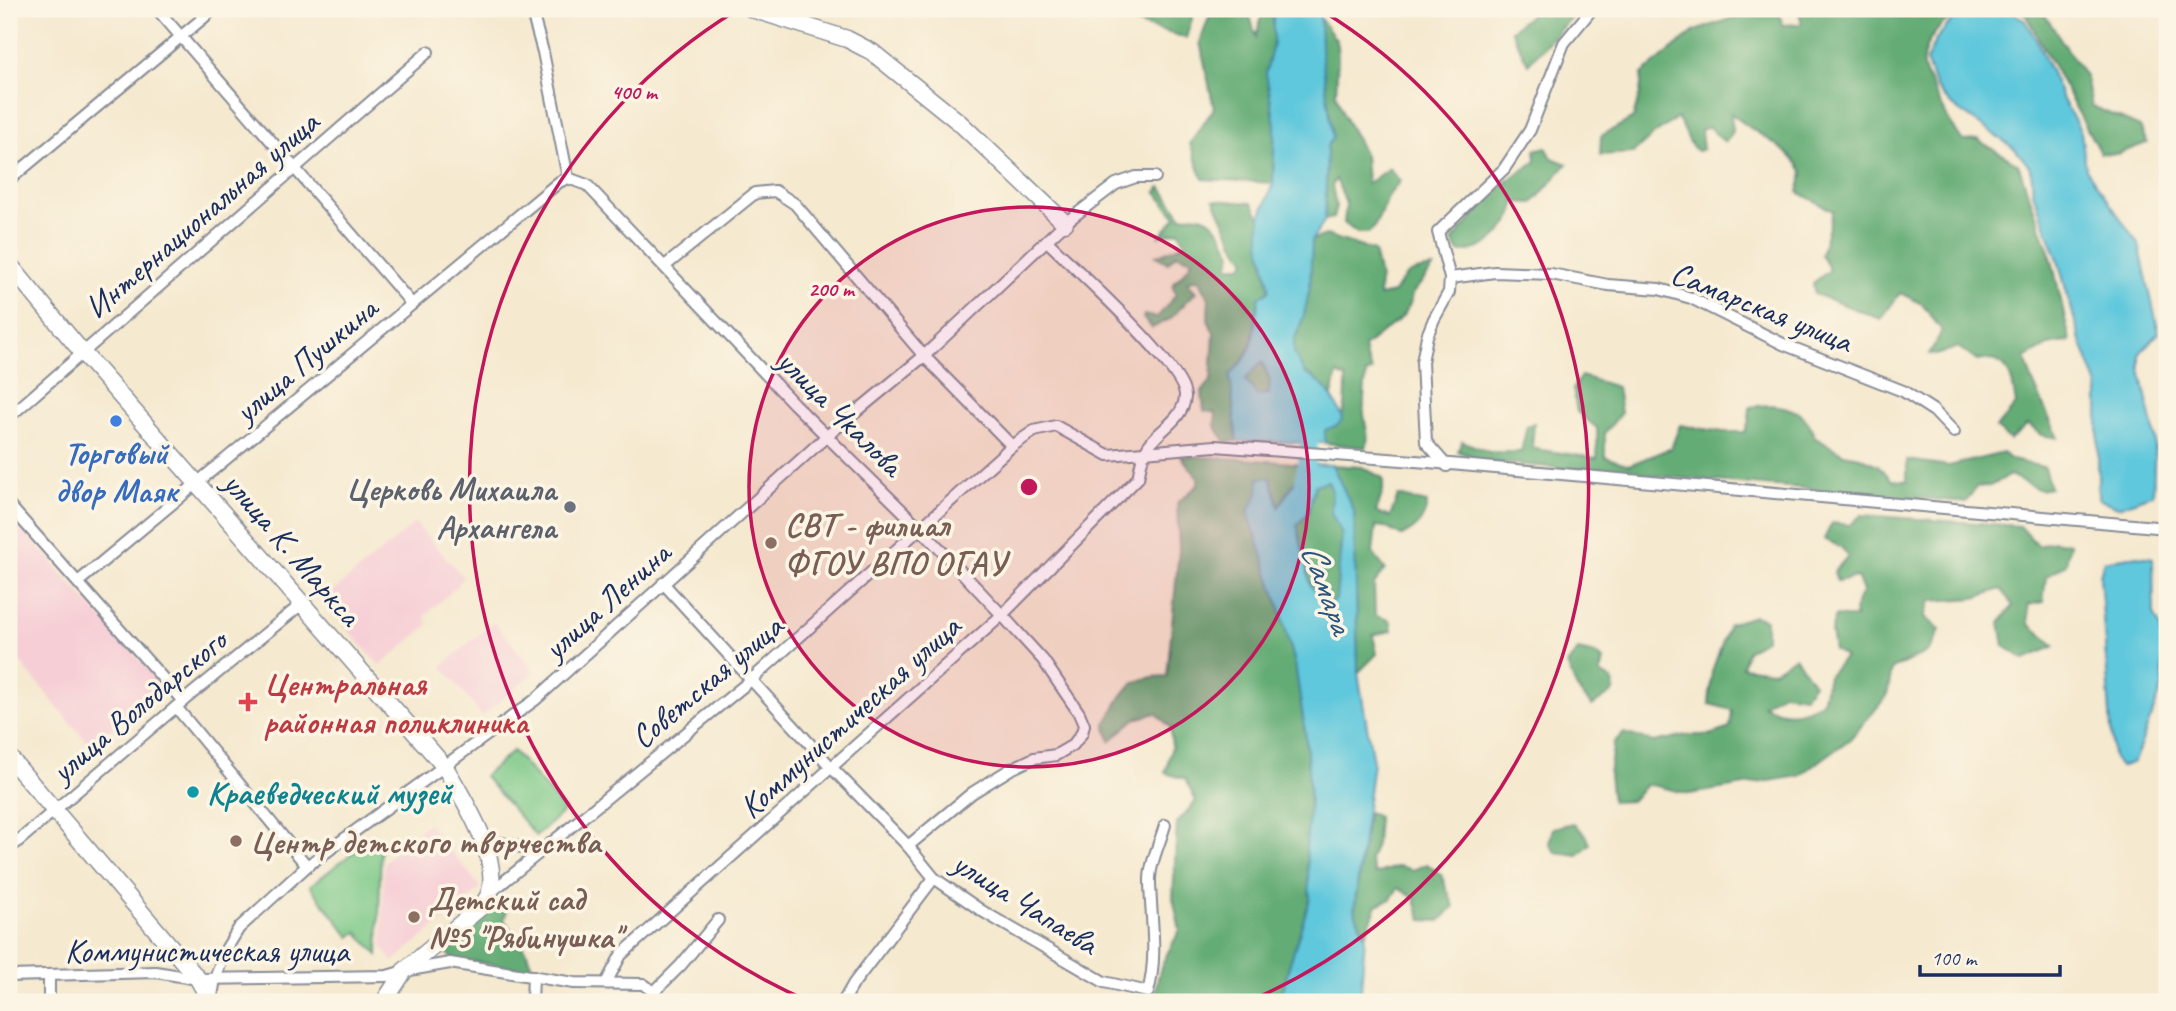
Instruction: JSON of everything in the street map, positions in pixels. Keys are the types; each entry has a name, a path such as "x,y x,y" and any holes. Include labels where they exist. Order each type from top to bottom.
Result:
{"main road":[{"path":"752,9 848,39 872,52 960,123 1065,223"},
{"name":"улица К. Маркса","path":"9,264 82,352 444,767 482,839 491,874 490,893"},
{"path":"9,757 198,979 211,1002"},
{"path":"384,1002 404,971 482,906 490,893"}],"street":[{"path":"157,9 412,304"},
{"path":"9,180 215,9"},
{"path":"531,9 543,52 568,178"},
{"path":"1447,466 1426,442 1422,362 1427,336 1449,292 1450,278 1438,232 1504,169 1530,130 1564,43 1592,9"},
{"name":"Интернациональная улица","path":"9,417 428,52"},
{"name":"улица Ленина","path":"211,1002 215,979 225,951 239,928 307,866 535,700 828,435 924,356 1065,223 1116,184 1136,177 1155,177"},
{"name":"улица Чкалова","path":"568,178 587,185 794,404 921,529 1044,660 1079,713 1084,725 1082,733 1073,745 1055,755 1034,758 972,793 908,846"},
{"name":"улица Пушкина","path":"78,582 559,181 568,178"},
{"path":"665,266 755,193 775,191 795,204 924,356 1012,446"},
{"path":"1047,242 1147,340 1181,382 1186,394 1181,412 1145,450"},
{"name":"Самарская улица","path":"1450,278 1495,272 1551,274 1608,285 1659,289 1691,298 1794,349 1903,391 1934,411 1954,432"},
{"name":"Советская улица","path":"490,893 751,680 1012,446 1034,431 1056,426 1108,455 1134,454 1145,450"},
{"path":"1145,450 1215,446 1428,462 1447,466 2167,528"},
{"name":"Коммунистическая улица","path":"606,983 621,955 1002,615 1138,478 1145,450"},
{"path":"9,505 78,582 179,704 307,866"},
{"name":"улица Чапаева","path":"663,583 831,767 908,846 934,878 982,911 1104,982 1149,997 1154,920 1149,880 1165,825"},
{"name":"улица Володарского","path":"9,849 179,704 303,603"},
{"path":"482,839 541,851"},
{"path":"843,1002 934,878"},
{"path":"657,997 718,920"},
{"name":"Коммунистическая улица","path":"9,976 156,972 198,979 387,976 450,963 574,982 643,984 657,997"},
{"path":"49,976 50,1002"},
{"path":"531,1002 533,976"}],"shaded area":[{"path":"9,514 161,684 91,747 9,649"},
{"path":"415,523 463,577 456,587 425,615 428,625 380,666 322,601"},
{"path":"494,622 535,672 482,716 442,666"},
{"name":"Детский сад №5 \"Рябинушка\"","path":"428,823 481,888 393,962 382,946 384,862"}],"green space":[{"path":"1089,9 1195,9 1186,38"},
{"path":"1212,9 1248,9 1256,37 1263,9 1273,9 1273,44 1266,73 1275,124 1273,183 1203,179 1190,144 1214,108 1200,42"},
{"path":"1538,9 1579,9 1528,64 1511,30"},
{"path":"1759,9 1779,9 1782,25 1802,24 1798,9 1968,9 1951,18 1936,32 1926,49 1923,68 1949,121 1963,141 1978,140 2018,164 2052,260 2070,341 2048,345 2025,358 2058,438 2041,435 2028,424 2010,440 1996,428 2016,405 2007,371 1996,361 1977,361 1958,347 1936,355 1929,354 1942,331 1921,303 1900,293 1881,319 1815,294 1813,283 1830,270 1821,255 1833,211 1798,192 1803,173 1797,164 1780,148 1731,113 1732,133 1725,143 1709,127 1701,130 1703,149 1697,151 1677,118 1633,153 1600,155 1601,136 1633,118 1642,74 1695,31"},
{"path":"2019,9 2041,9 2086,78 2092,106 2140,127 2147,143 2117,154 2100,153 2026,15"},
{"path":"1319,17 1336,40 1336,94 1344,116 1365,155 1367,184 1389,168 1400,181 1389,195 1374,228 1368,233 1357,233 1344,223 1346,204 1336,179 1332,185 1336,206 1333,218 1325,220 1327,146 1333,138"},
{"path":"1546,147 1552,158 1567,164 1533,203 1515,202 1509,221 1496,237 1479,248 1459,252 1452,241 1478,211 1479,200 1536,161 1535,150"},
{"path":"1161,187 1182,217 1201,216 1214,224 1232,254 1228,266 1241,266 1246,261 1235,245 1214,200 1252,203 1260,217 1264,265 1270,290 1259,297 1249,348 1230,375 1237,441 1226,442 1215,426 1216,413 1204,411 1202,392 1211,381 1214,333 1208,320 1209,298 1198,279 1187,282 1196,292 1170,319 1152,328 1143,318 1144,315 1157,318 1176,294 1172,286 1192,260 1176,254 1168,263 1156,256 1185,244 1179,231 1160,236 1176,217 1156,192"},
{"path":"1326,235 1374,251 1380,277 1379,296 1394,293 1409,274 1433,268 1412,294 1410,304 1402,317 1364,347 1372,371 1366,374 1364,394 1366,448 1325,443 1325,430 1339,421 1346,403 1346,378 1337,374 1332,396 1312,376 1304,373 1294,353 1294,341 1304,315 1310,286 1312,240"},
{"path":"1261,361 1270,380 1269,394 1257,395 1245,380"},
{"path":"1581,376 1617,387 1621,413 1605,433 1605,457 1629,465 1671,448 1680,425 1723,432 1745,432 1750,407 1771,405 1798,413 1811,427 1814,437 1844,454 1878,465 1892,480 1907,481 1907,460 1949,466 2003,453 2012,460 2044,467 2050,488 2040,490 2010,475 1990,486 1976,487 1966,502 1479,461 1458,451 1462,441 1489,452 1521,452 1527,426 1534,423 1532,447 1597,458 1597,428 1577,412 1573,388"},
{"path":"1181,456 1306,464 1278,507 1258,494 1254,506 1260,548 1295,663 1306,738 1310,799 1306,848 1310,899 1280,1002 1157,1002 1159,974 1180,930 1173,898 1177,823 1196,801 1185,779 1165,773 1172,746 1170,727 1156,713 1135,719 1110,741 1105,724 1122,695 1134,683 1142,679 1167,676 1179,550 1177,503 1198,485 1198,478"},
{"path":"1332,465 1362,467 1383,478 1383,491 1376,512 1390,517 1398,496 1427,503 1419,523 1402,536 1385,527 1376,526 1373,553 1385,569 1374,585 1375,616 1390,620 1392,631 1373,635 1377,654 1358,673 1354,511"},
{"path":"1328,481 1332,491 1331,513 1342,534 1336,599 1328,608 1311,586 1296,525 1308,513 1315,485"},
{"path":"1861,515 2020,526 2038,546 2054,541 2070,544 2066,564 2046,577 2043,602 2028,605 2029,624 2055,646 2024,659 2004,646 2000,622 2013,606 2001,589 1975,598 1931,601 1925,617 1940,630 1929,651 1892,669 1887,696 1850,739 1799,776 1690,794 1647,784 1631,801 1612,802 1609,774 1614,742 1624,733 1654,742 1687,735 1709,735 1730,728 1732,710 1709,704 1712,671 1729,624 1754,616 1766,620 1766,639 1747,651 1742,667 1773,671 1795,657 1814,684 1805,696 1782,693 1763,705 1779,711 1793,712 1822,702 1828,676 1845,657 1834,650 1831,632 1835,616 1855,618 1856,603 1863,591 1857,577 1837,581 1834,572 1848,556 1841,547 1824,539 1832,523 1850,525"},
{"path":"1578,650 1595,654 1603,660 1600,673 1612,680 1614,691 1592,706 1577,689 1567,664"},
{"path":"513,751 565,810 536,836 484,776"},
{"path":"1368,812 1378,817 1376,844 1370,860 1375,874 1399,866 1413,870 1427,864 1441,875 1454,906 1440,921 1422,920 1414,898 1398,888 1391,899 1377,905 1365,936 1354,910"},
{"path":"1573,823 1586,835 1590,844 1578,855 1555,852 1549,843 1553,828"},
{"path":"374,836 381,843 378,955 357,932 350,937 310,886"},
{"path":"498,906 507,910 504,920 527,953 533,970 452,959 447,953 449,942"}],"water":[{"path":"1273,9 1320,9 1321,51 1333,138 1327,146 1325,220 1312,240 1310,286 1304,315 1294,341 1294,353 1304,373 1323,386 1343,418 1338,425 1325,430 1325,443 1237,441 1230,375 1245,359 1252,344 1259,297 1270,290 1260,243 1260,217 1273,183 1275,124 1266,73 1273,44","holes":["1262,361 1270,380 1269,394 1257,395 1245,380"]},
{"path":"1983,9 2011,11 2025,21 2081,132 2086,169 2139,245 2159,333 2140,353 2140,368 2155,436 2153,494 2118,507 2098,499 2098,386 2079,336 2057,257 2033,193 2031,169 2015,149 1950,104 1936,87 1926,61 1936,39 1954,18"},
{"path":"1306,464 1332,465 1354,511 1358,673 1373,762 1354,910 1365,936 1360,1002 1280,1002 1310,899 1306,848 1310,799 1306,738 1295,663 1248,512 1258,494 1259,478 1271,478 1279,507","holes":["1328,481 1332,491 1331,513 1342,534 1336,599 1328,608 1310,585 1297,525 1308,513 1315,485"]},
{"path":"2137,556 2153,558 2154,614 2161,628 2163,685 2134,762 2120,767 2113,757 2100,575 2104,561"}],"waterway":[{"name":"Самара","path":"1303,487 1312,422"}],"place":[{"name":"Торговый двор Маяк","path":"116,421"},
{"name":"Церковь Михаила Архангела","path":"570,507"},
{"name":"СВТ - филиал ФГОУ ВПО ОГАУ","path":"771,543"},
{"name":"Центральная районная поликлиника","path":"248,702"},
{"name":"Краеведческий музей","path":"193,792"},
{"name":"Центр детского творчества","path":"236,841"},
{"name":"Детский сад №5 \"Рябинушка\"","path":"414,917"}]}
